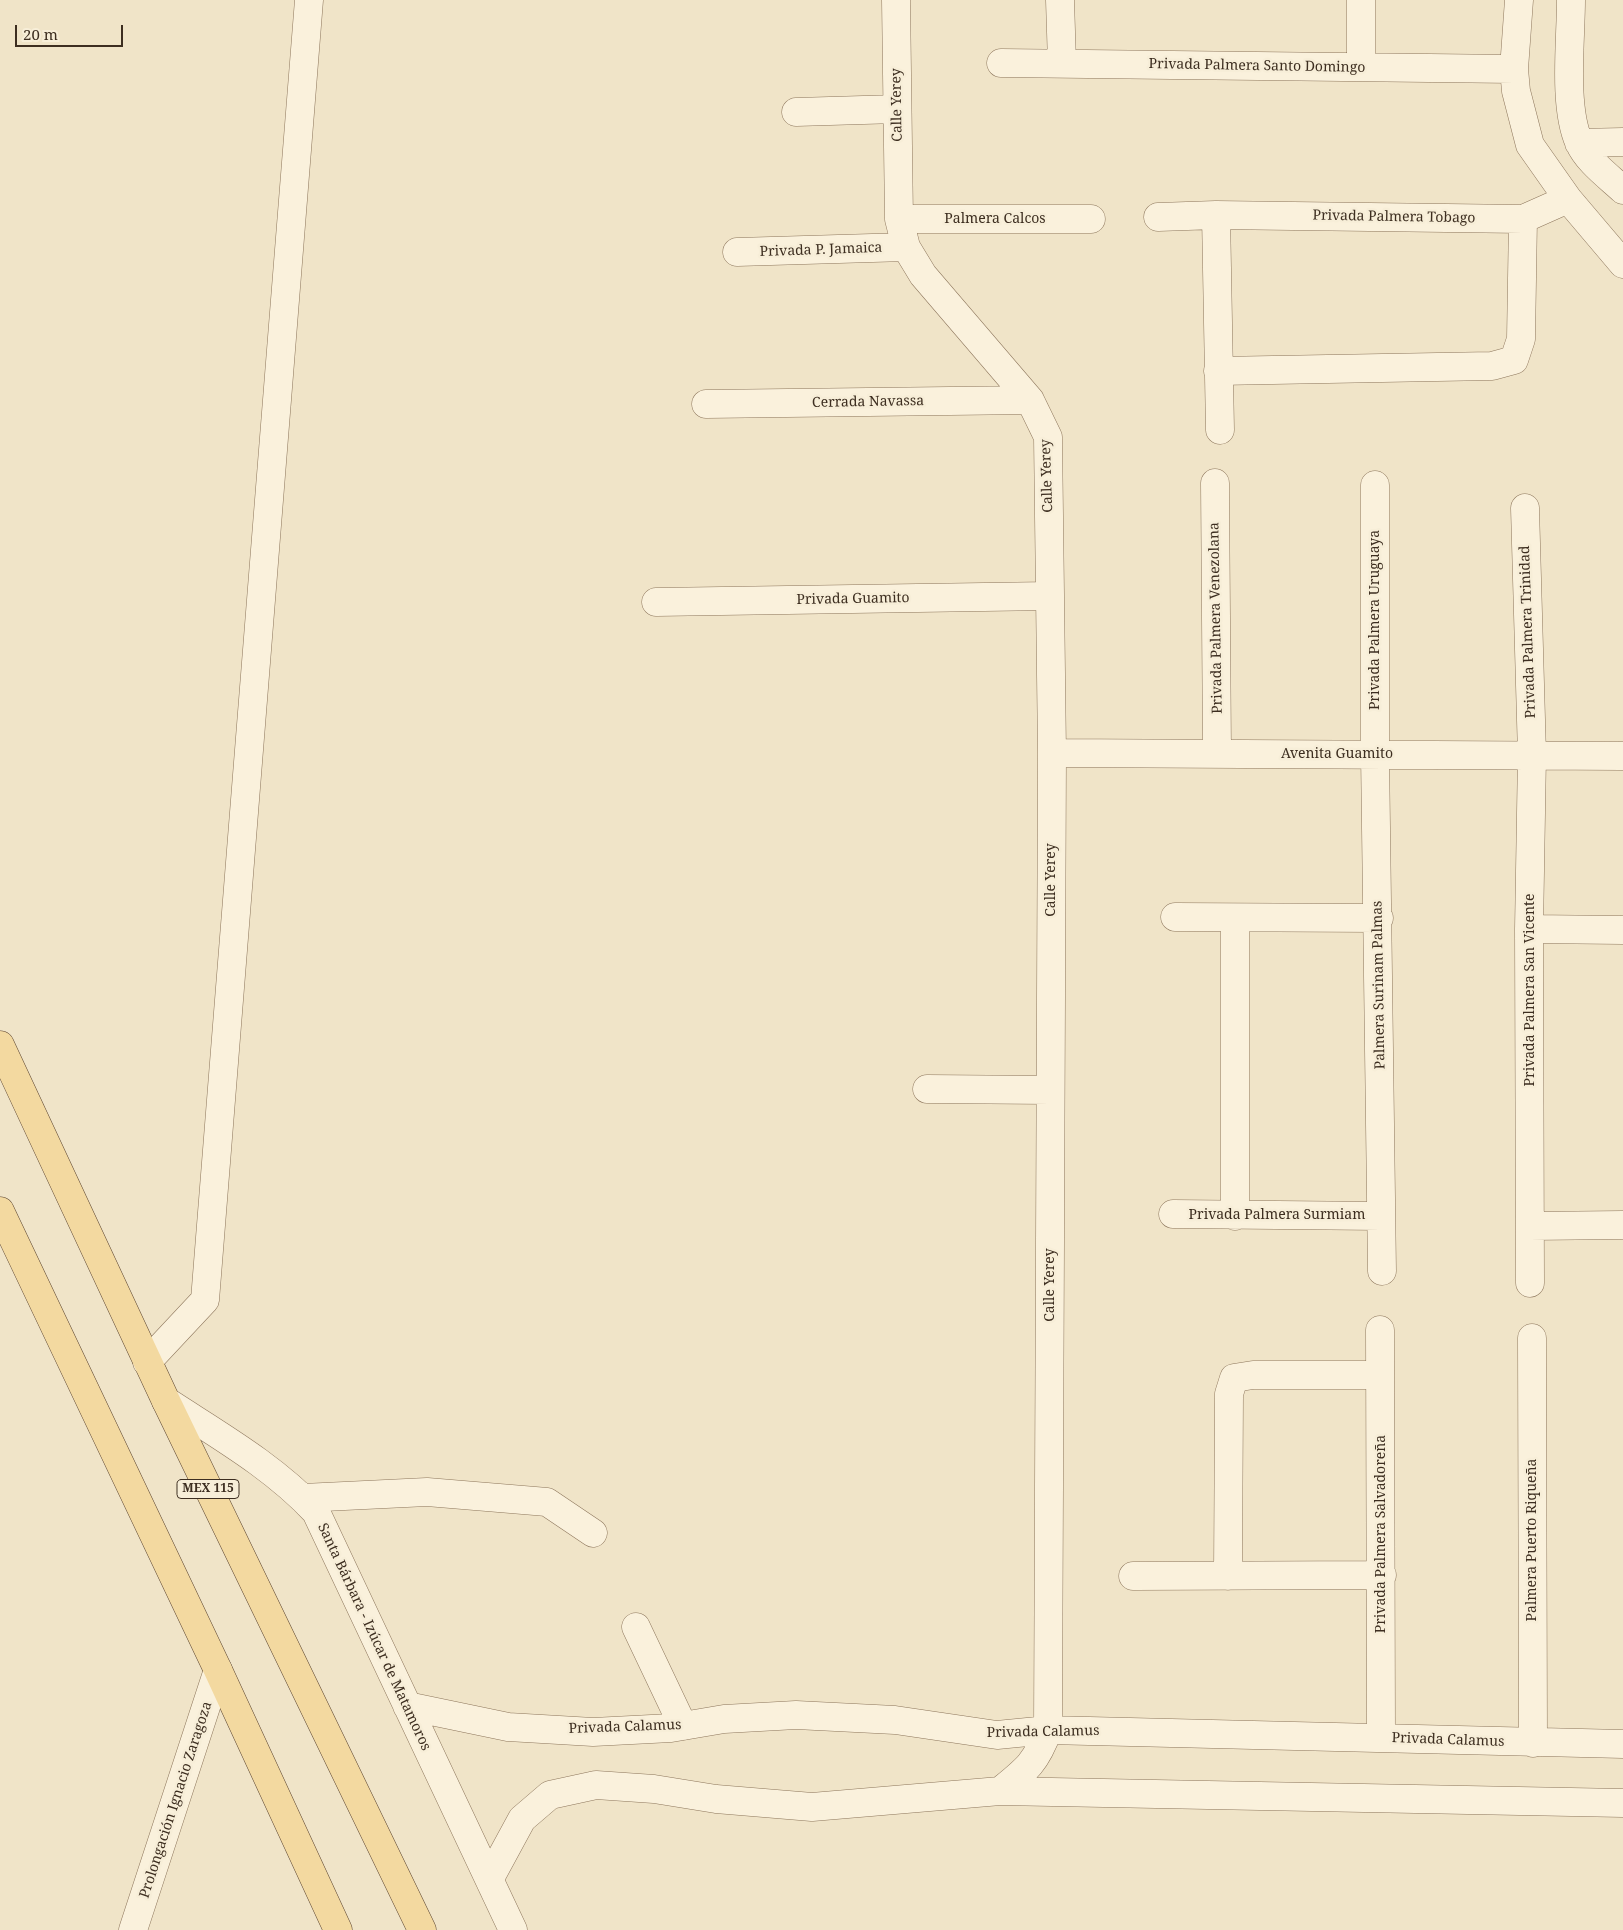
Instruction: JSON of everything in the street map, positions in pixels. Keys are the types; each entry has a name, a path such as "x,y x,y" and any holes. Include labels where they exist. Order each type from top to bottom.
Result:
{"main road":[{"name":"MEX 115","path":"0,1045 147,1362 422,1930"},
{"path":"2,1219 218,1670 338,1930"}],"street":[{"path":"147,1362 205,1300 309,0"},
{"name":"Calle Yerey","path":"896,0 899,219 906,247 923,275 1030,400 1048,437 1052,753 1048,1730 1041,1750 1030,1767 1000,1791"},
{"path":"1060,0 1062,63"},
{"path":"1361,0 1361,67"},
{"path":"1519,0 1514,69 1516,91 1530,145 1568,199 1623,264"},
{"path":"1571,0 1571,119 1580,143 1596,164 1623,190"},
{"name":"Privada Palmera Santo Domingo","path":"1001,63 1514,69"},
{"path":"796,112 897,108"},
{"path":"1580,143 1623,142"},
{"name":"Privada Palmera Tobago","path":"1216,215 1523,219 1568,199"},
{"path":"1158,217 1216,215 1220,430"},
{"name":"Palmera Calcos","path":"899,219 1092,219"},
{"path":"1218,371 1492,366 1514,360 1521,339 1523,219"},
{"name":"Privada P. Jamaica","path":"737,252 906,247"},
{"name":"Cerrada Navassa","path":"706,404 1030,400"},
{"name":"Privada Palmera Venezolana","path":"1215,483 1216,753"},
{"name":"Privada Palmera Uruguaya","path":"1375,485 1375,754"},
{"name":"Privada Palmera Trinidad","path":"1525,508 1532,755"},
{"name":"Privada Guamito","path":"656,602 1049,596"},
{"name":"Avenita Guamito","path":"1052,753 1623,756"},
{"name":"Palmera Surinam Palmas","path":"1375,754 1379,918 1382,1270"},
{"name":"Privada Palmera San Vicente","path":"1530,1283 1529,929 1532,755"},
{"path":"1175,917 1235,919 1379,918"},
{"path":"1235,919 1235,1216"},
{"path":"1529,929 1623,930"},
{"path":"927,1089 1050,1090"},
{"name":"Privada Palmera Surmiam","path":"1174,1214 1381,1216"},
{"path":"1530,1226 1623,1225"},
{"name":"Privada Palmera Salvadoreña","path":"1380,1330 1381,1737"},
{"name":"Palmera Puerto Riqueña","path":"1532,1338 1533,1743"},
{"path":"1228,1576 1229,1394 1234,1378 1253,1375 1380,1375"},
{"name":"Santa Bárbara - Izúcar de Matamoros","path":"166,1401 255,1458 303,1498 316,1512 513,1930"},
{"path":"303,1498 427,1492 547,1502 593,1533"},
{"path":"1133,1576 1382,1575"},
{"path":"636,1627 683,1726"},
{"name":"Prolongación Ignacio Zaragoza","path":"133,1930 218,1670"},
{"name":"Privada Calamus","path":"407,1706 508,1727 592,1732 683,1726 724,1719 796,1715 895,1720 997,1735 1048,1730 1623,1744"},
{"path":"490,1878 522,1819 550,1795 596,1785 654,1789 716,1799 812,1806 1000,1791 1623,1803"}]}
